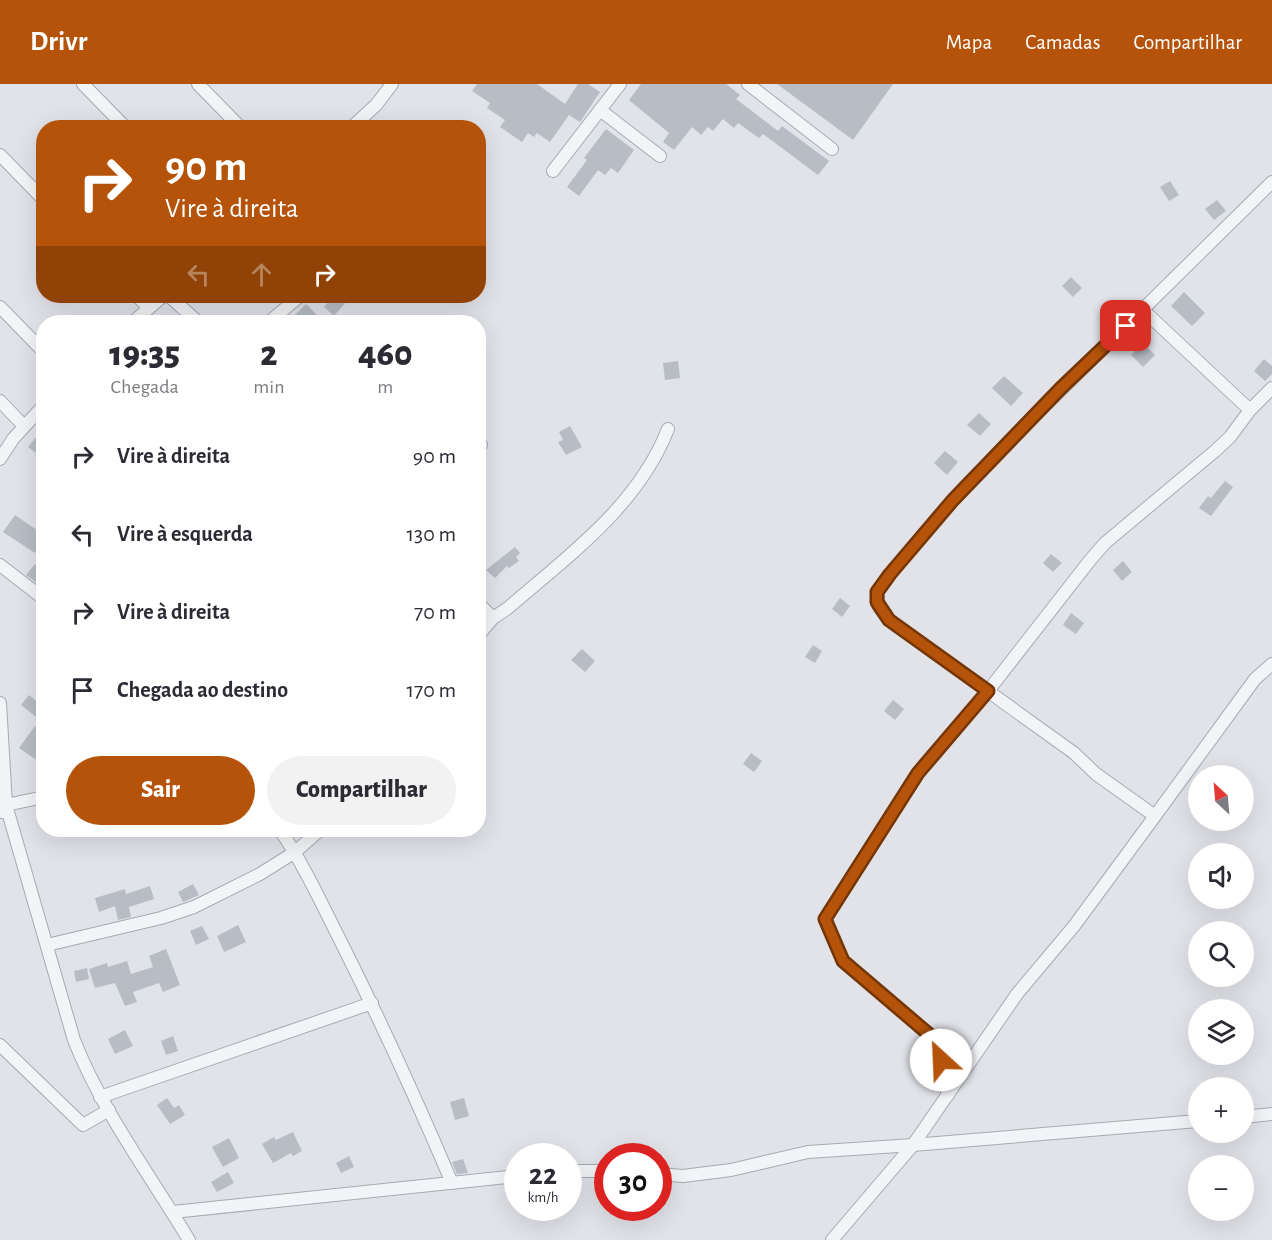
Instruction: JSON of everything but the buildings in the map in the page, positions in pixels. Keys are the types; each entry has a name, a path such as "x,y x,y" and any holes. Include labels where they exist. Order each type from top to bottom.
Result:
{"street":[{"path":"83,84 118,120"},
{"path":"198,84 233,120"},
{"path":"360,120 376,105 392,84"},
{"path":"553,171 620,84"},
{"path":"748,84 832,149"},
{"path":"600,110 660,156"},
{"path":"0,155 36,192"},
{"path":"1155,816 1096,774 1074,753 889,620 877,602 877,592 953,500 1061,388 1272,182"},
{"path":"144,303 149,308"},
{"path":"141,315 155,303"},
{"path":"177,303 190,315"},
{"path":"277,315 292,303"},
{"path":"0,307 36,344"},
{"path":"1143,310 1250,410"},
{"path":"948,1095 938,1042 843,961 825,919 918,773 988,691 1105,543 1215,451 1272,388"},
{"path":"0,401 24,426"},
{"path":"0,459 36,413"},
{"path":"486,626 493,618 508,608 602,527 620,507 655,456 668,429"},
{"path":"0,565 36,593"},
{"path":"486,611 493,618"},
{"path":"832,1240 913,1146 1017,994 1074,926 1255,679 1272,664"},
{"path":"0,703 3,810 47,945 74,1040 100,1097 189,1240"},
{"path":"3,810 36,800"},
{"path":"285,837 295,852 372,1003 410,1083 452,1183"},
{"path":"47,945 161,918 194,907 242,884 295,852 312,837"},
{"path":"100,1097 372,1003"},
{"path":"0,1045 83,1125 109,1110"},
{"path":"1254,1116 1272,1114"},
{"path":"672,1175 722,1171 808,1152 913,1146 1188,1122"},
{"path":"172,1212 504,1177"}],"route":[{"path":"941,1060 938,1042 843,961 825,919 918,773 988,691 889,620 879,607 877,592 953,500 1061,388 1126,326"}]}
